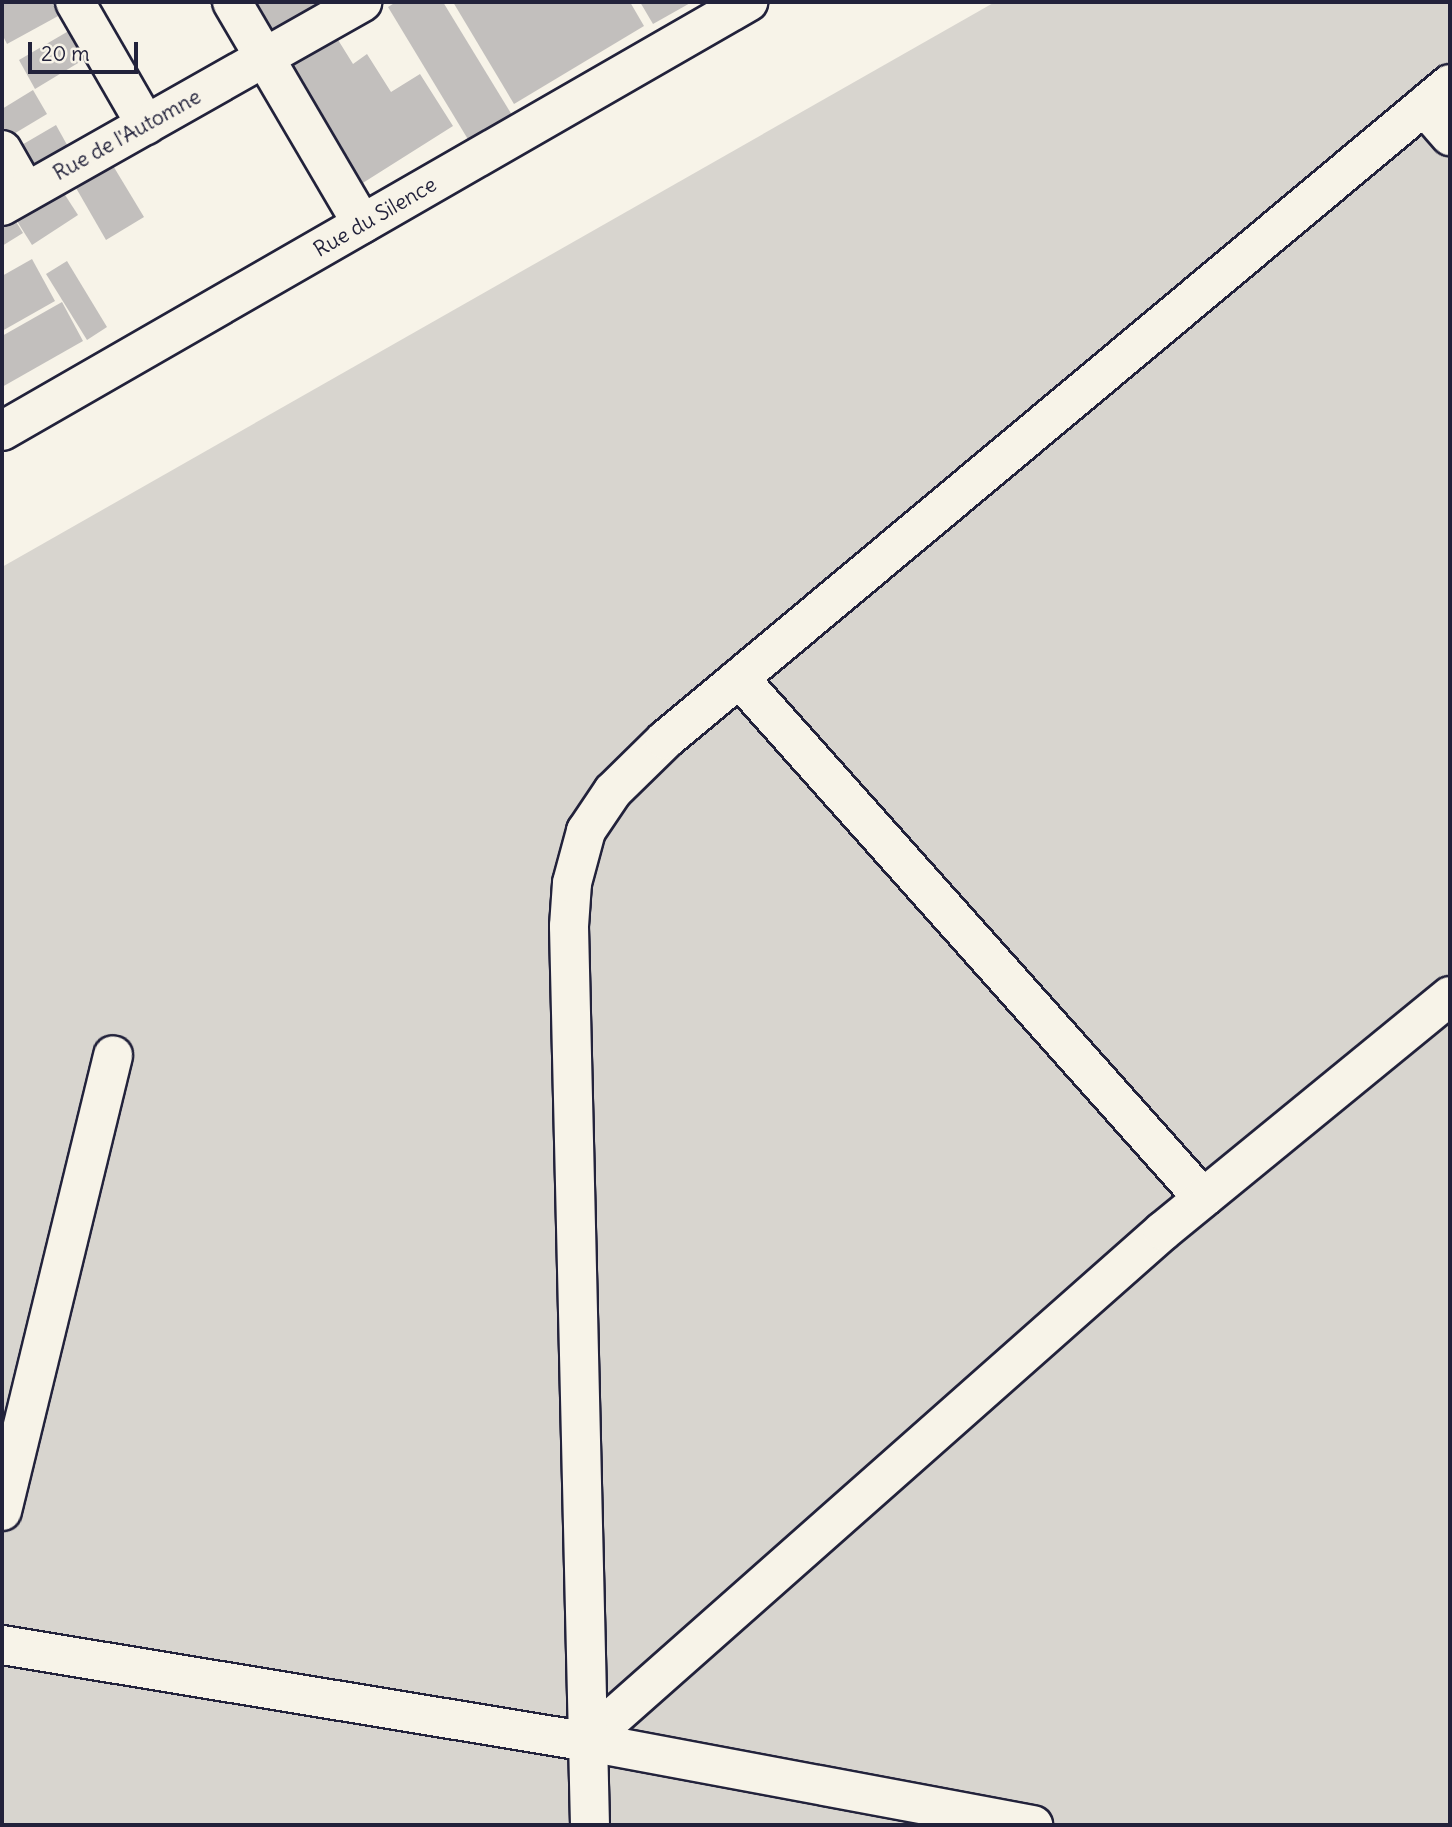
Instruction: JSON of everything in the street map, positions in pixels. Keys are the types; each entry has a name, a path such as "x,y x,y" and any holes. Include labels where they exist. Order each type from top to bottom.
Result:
{"street":[{"path":"75,2 146,125"},
{"path":"232,2 362,224"},
{"name":"Rue de l'Automne","path":"14,199 362,2"},
{"name":"Rue du Silence","path":"2,432 731,6"},
{"path":"590,1825 569,926 572,883 586,831 613,791 665,740 1437,95 1450,136"},
{"path":"2,149 14,199"},
{"path":"739,678 1203,1198"},
{"path":"590,1740 1203,1198 1450,996"},
{"path":"2,1511 113,1055"},
{"path":"2,1645 590,1740 1033,1825"}],"shaded area":[{"path":"995,2 1450,2 1450,1825 2,1825 2,567"}],"building":[{"path":"2,2 52,2 60,15 7,44 2,34"},
{"path":"247,2 314,2 324,20 273,49"},
{"path":"396,2 443,2 512,115 469,141 388,7"},
{"path":"453,2 630,2 644,26 514,104"},
{"path":"640,2 692,2 653,24"},
{"path":"72,29 88,57 35,89 19,60"},
{"path":"335,35 353,64 367,54 391,92 420,74 453,126 358,186 284,67"},
{"path":"33,90 47,114 2,141 2,109"},
{"path":"56,125 71,152 23,179 8,153"},
{"path":"109,159 144,217 106,240 72,181"},
{"path":"56,181 78,215 32,245 10,210"},
{"path":"10,212 23,233 2,246 2,217"},
{"path":"32,259 55,301 2,331 2,276"},
{"path":"67,261 107,327 87,340 46,274"},
{"path":"62,302 83,341 2,387 2,336"}]}
